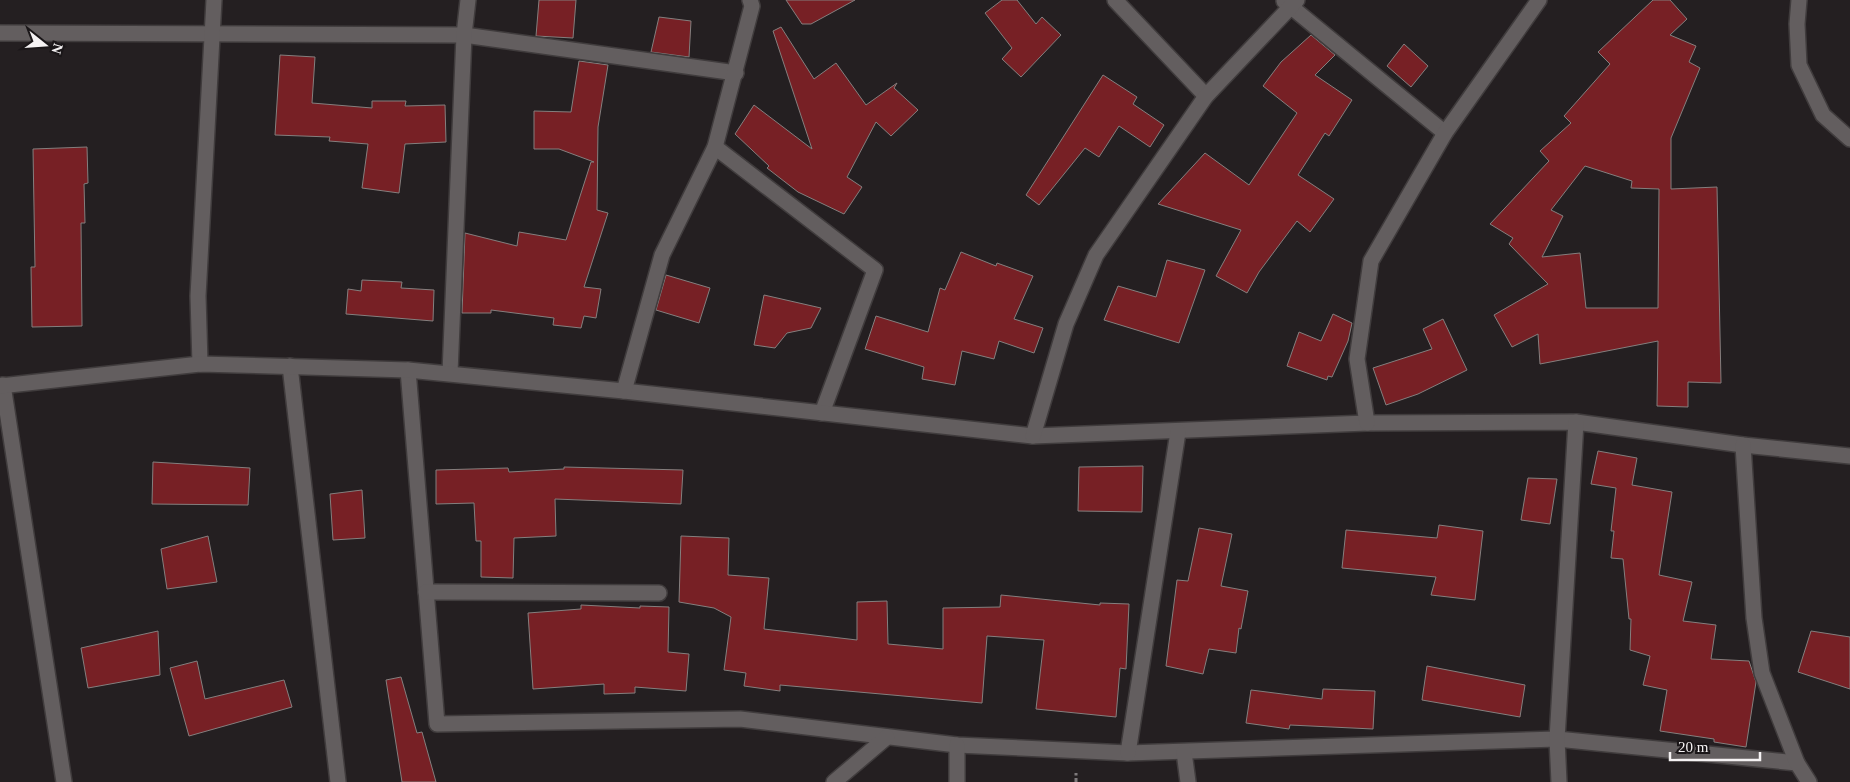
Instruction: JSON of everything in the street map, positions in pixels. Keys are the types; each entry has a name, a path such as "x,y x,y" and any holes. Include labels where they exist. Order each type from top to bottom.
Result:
{"street":[{"path":"200,364 198,296 214,0"},
{"path":"450,373 464,36 468,0"},
{"path":"624,391 662,255 715,147 736,73 752,6 750,0"},
{"path":"1116,0 1206,96"},
{"path":"1367,423 1357,359 1370,261 1445,133 1539,0"},
{"path":"1799,0 1797,24 1799,65 1823,115 1850,139"},
{"path":"1033,436 1066,324 1096,255 1206,96 1291,2 1445,133"},
{"path":"0,33 464,36 736,73"},
{"path":"715,147 875,270 822,412"},
{"path":"64,782 2,385 200,364 408,370 624,391 1033,436 1178,432 1367,423 1576,422 1743,445 1850,456"},
{"path":"290,366 338,782"},
{"path":"408,370 437,724 740,719 957,745 1128,753 1557,739 1797,763"},
{"path":"1559,782 1557,739 1576,422"},
{"path":"1128,753 1178,432"},
{"path":"1743,445 1754,618 1762,673 1797,763 1809,782"},
{"path":"426,592 659,593"},
{"path":"834,782 887,737"},
{"path":"957,745 957,782"},
{"path":"1184,752 1188,782"}],"building":[{"path":"539,0 576,0 573,38 536,36"},
{"path":"786,0 855,0 811,24 802,24"},
{"path":"1002,0 1017,0 1036,24 1042,17 1061,35 1021,77 1002,59 1012,48 985,13"},
{"path":"1653,0 1670,0 1687,19 1670,35 1696,46 1689,62 1700,68 1671,138 1671,189 1717,187 1721,383 1688,382 1688,407 1657,406 1658,341 1540,364 1538,334 1512,347 1494,315 1548,284 1509,244 1513,238 1490,224 1549,161 1540,151 1571,123 1564,116 1610,64 1598,52","holes":["1585,166 1632,181 1631,188 1659,189 1658,308 1586,308 1580,253 1542,257 1563,216 1551,210"]},
{"path":"659,17 691,21 689,57 651,52"},
{"path":"781,27 814,79 836,63 866,105 897,83 894,88 918,110 891,136 876,122 847,177 862,187 844,214 798,192 767,168 769,166 735,134 754,105 812,149 773,31"},
{"path":"1311,35 1335,55 1315,75 1352,100 1329,136 1325,133 1298,175 1334,199 1310,232 1297,221 1259,272 1247,293 1216,276 1241,230 1158,204 1205,153 1249,185 1297,113 1263,86 1281,62"},
{"path":"1404,44 1428,66 1411,87 1387,66"},
{"path":"280,55 315,57 312,103 372,108 372,101 406,101 405,106 445,105 446,142 405,144 399,193 362,188 368,144 329,141 330,137 275,135"},
{"path":"579,61 608,65 598,127 597,210 608,213 584,287 601,289 596,318 584,316 581,328 553,325 554,318 491,310 491,313 462,313 465,233 517,246 519,232 566,240 591,162 594,162 559,149 534,149 534,111 571,112"},
{"path":"1103,75 1137,97 1133,104 1164,125 1150,147 1119,126 1099,157 1085,148 1039,205 1026,195"},
{"path":"87,147 88,183 84,184 85,223 81,223 82,326 32,327 31,267 35,267 33,149"},
{"path":"961,252 996,266 997,263 1033,276 1014,319 1043,328 1034,353 999,341 994,359 962,351 955,385 922,379 924,367 865,349 876,316 928,332 940,288 945,290"},
{"path":"1167,260 1205,270 1179,343 1104,320 1118,286 1156,297"},
{"path":"666,275 710,288 699,323 656,310"},
{"path":"362,280 402,282 401,288 434,290 433,321 346,314 348,289 361,291"},
{"path":"764,295 821,308 811,328 787,333 775,348 754,345"},
{"path":"1333,314 1352,323 1348,341 1332,377 1328,376 1327,380 1287,366 1299,332 1321,341"},
{"path":"1443,319 1467,370 1418,394 1386,405 1373,368 1432,349 1423,329"},
{"path":"1598,451 1637,458 1632,485 1672,492 1659,575 1692,582 1683,621 1716,625 1711,659 1749,661 1756,682 1746,747 1714,742 1714,739 1660,731 1667,690 1643,685 1650,656 1630,650 1631,619 1629,619 1623,559 1611,558 1614,531 1611,531 1616,488 1591,484"},
{"path":"153,462 250,468 248,505 152,504"},
{"path":"1143,466 1142,512 1078,511 1079,467"},
{"path":"564,467 683,470 681,504 555,499 556,536 514,538 513,578 481,577 481,541 476,541 474,503 436,504 436,470 508,468 509,472 564,469"},
{"path":"1528,478 1557,479 1550,524 1521,520"},
{"path":"362,490 365,538 333,540 330,494"},
{"path":"1439,525 1483,531 1475,600 1431,595 1436,577 1342,568 1346,530 1437,538"},
{"path":"1199,528 1232,534 1221,586 1248,591 1241,629 1239,628 1236,653 1209,649 1203,674 1166,666 1177,580 1188,581"},
{"path":"208,536 217,582 167,589 161,549"},
{"path":"681,536 729,538 728,575 769,578 764,629 857,640 857,602 887,601 888,644 943,649 943,608 1000,607 1001,595 1100,605 1100,603 1129,604 1126,669 1120,668 1116,717 1036,709 1044,640 987,636 982,703 780,685 780,691 744,686 746,673 724,670 731,617 714,608 679,602"},
{"path":"581,605 640,608 640,606 669,607 668,652 689,654 686,691 635,687 635,693 604,694 604,684 533,689 528,613 581,609"},
{"path":"158,631 160,675 88,688 81,648"},
{"path":"1811,631 1850,637 1850,689 1798,672"},
{"path":"197,661 205,699 284,680 292,707 189,736 170,668"},
{"path":"1427,666 1525,685 1520,717 1422,700"},
{"path":"401,677 417,733 422,732 436,782 402,782 386,680"},
{"path":"1323,689 1375,691 1373,729 1290,725 1289,729 1246,723 1251,690 1322,699"}]}
